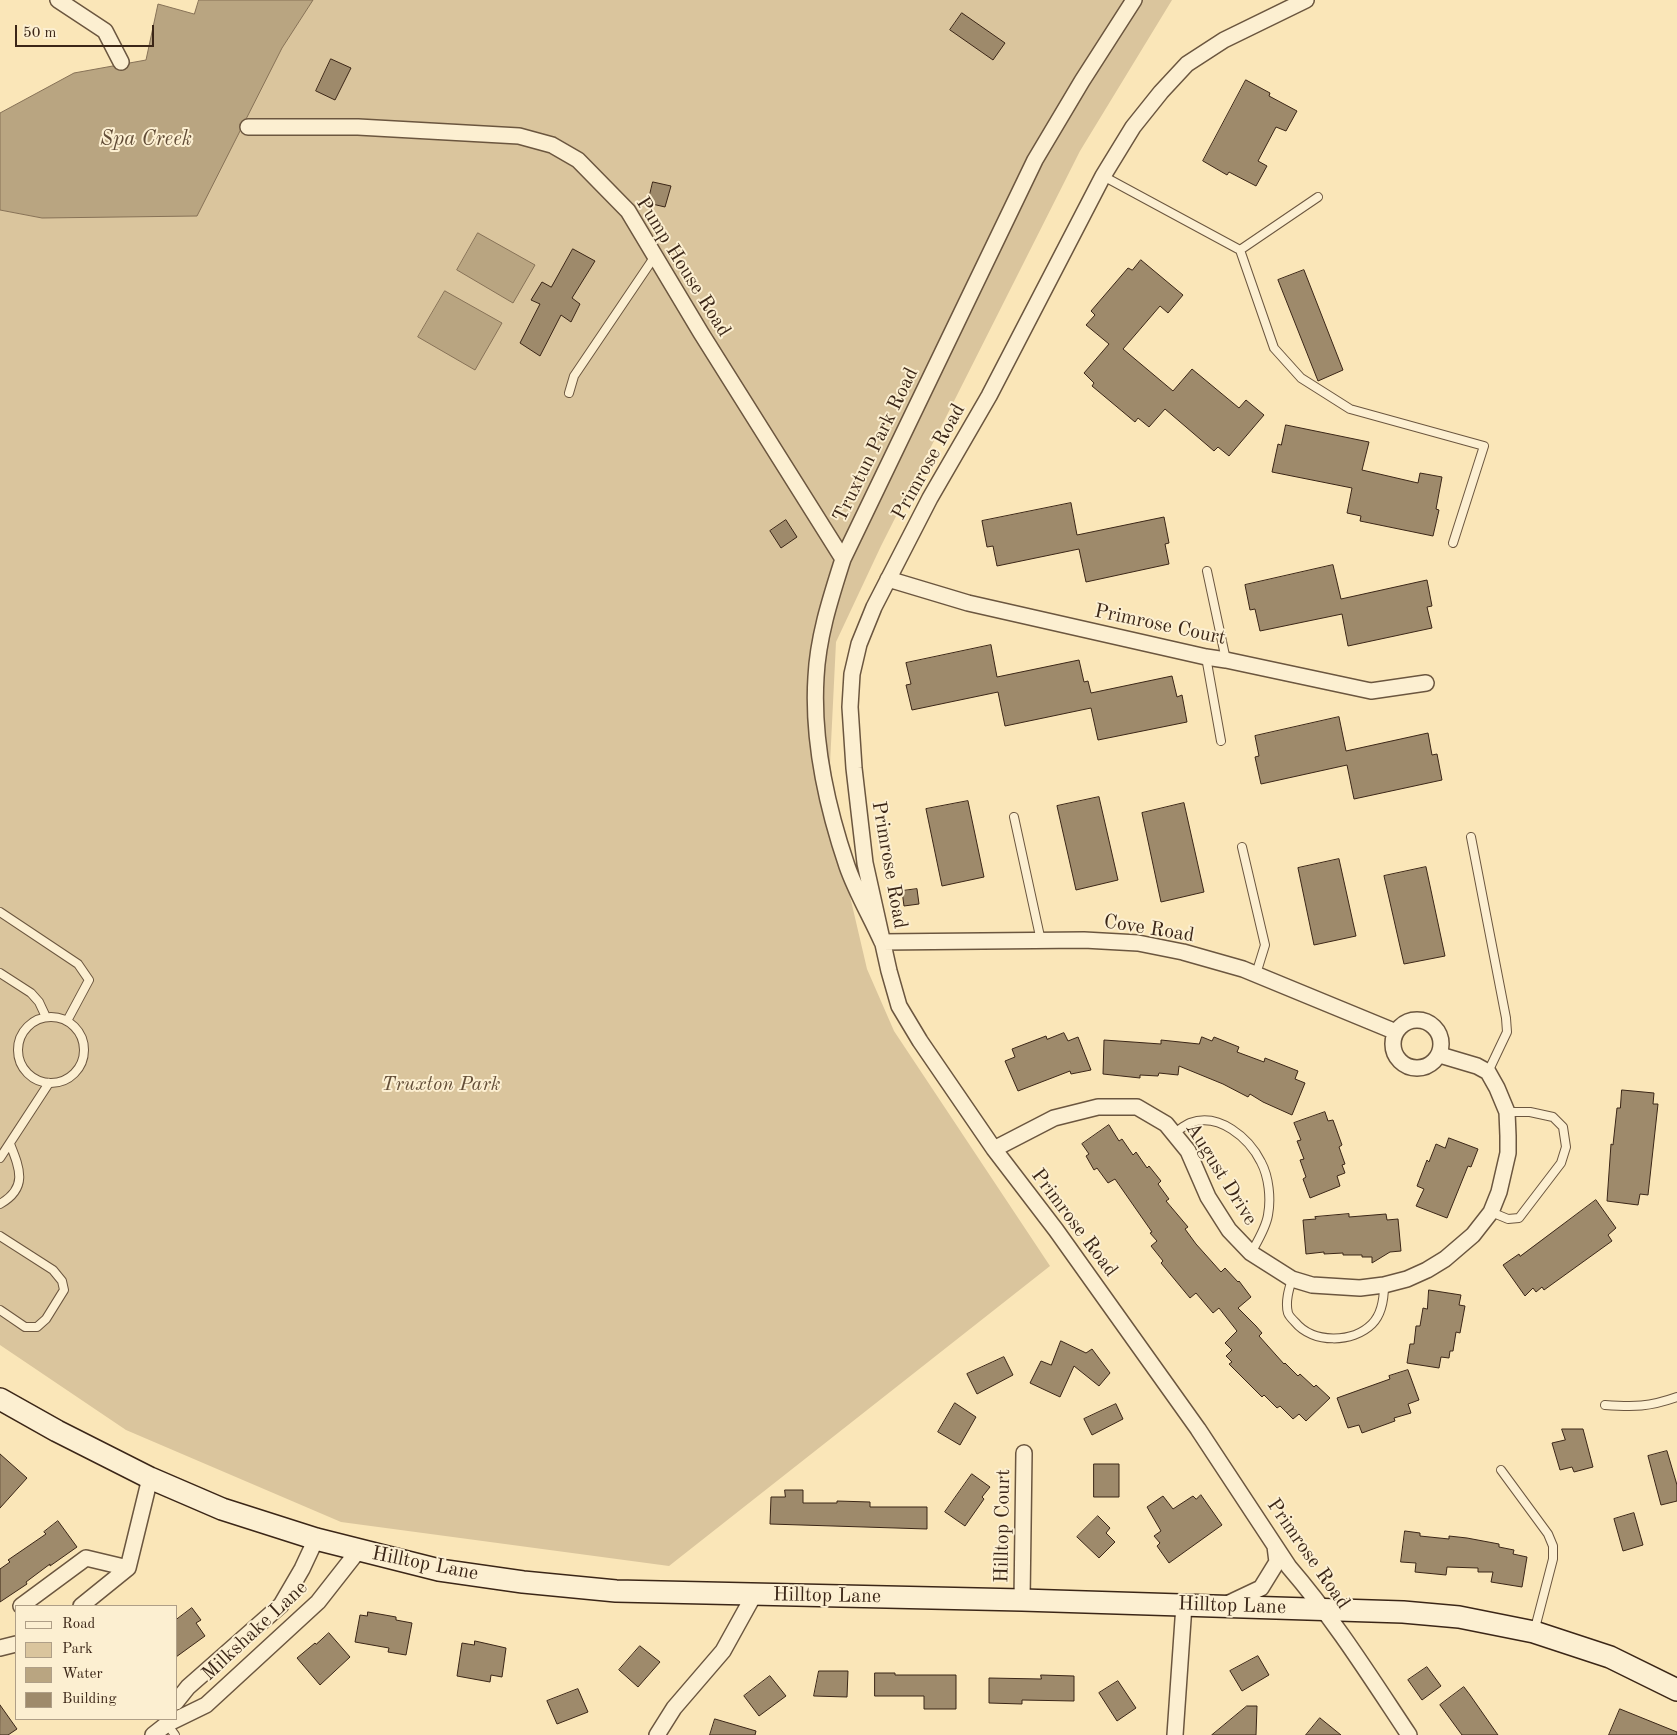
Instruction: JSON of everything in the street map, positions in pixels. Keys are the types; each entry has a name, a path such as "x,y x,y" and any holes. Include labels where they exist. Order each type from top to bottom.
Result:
{"street":[{"path":"58,0 105,31 121,62"},
{"name":"Truxtun Park Road","path":"882,942 848,868 827,797 817,730 816,677 824,621 843,559 1035,160 1082,80 1134,0"},
{"name":"Primrose Road","path":"1306,0 1224,40 1187,64 1160,92 1133,127 1103,176 989,396 930,498 888,579 859,644 852,674 850,707 854,768 865,863 882,942 899,1006 920,1041 994,1149 1123,1322 1198,1429 1289,1567 1323,1609 1409,1735"},
{"name":"Pump House Road","path":"248,128 358,127 519,136 552,145 578,160 628,212 701,333 843,559"},
{"name":"Primrose Court","path":"888,579 968,603 1206,657 1370,690 1426,684"},
{"name":"Cove Road","path":"882,942 1084,940 1138,943 1183,952 1243,969 1396,1032"},
{"path":"1424,1020 1432,1024 1438,1030 1441,1038 1440,1055 1428,1066 1411,1068 1404,1064 1394,1052 1392,1045 1396,1032 1402,1024 1409,1021 1424,1020"},
{"path":"1440,1055 1477,1066 1488,1072"},
{"name":"August Drive","path":"994,1149 1054,1118 1098,1107 1137,1107 1166,1124 1174,1133 1188,1151 1208,1197 1229,1230 1251,1253 1292,1279 1312,1285 1360,1288 1384,1285 1407,1278 1446,1259 1473,1235 1492,1212 1499,1192 1508,1153 1507,1112 1488,1072"},
{"name":"Hilltop Lane","path":"0,1399 57,1431 150,1478 222,1508 316,1539 439,1570 523,1582 616,1591 1323,1609 1403,1612 1459,1617 1534,1632 1610,1657 1677,1690"},
{"name":"Hilltop Court","path":"1022,1600 1024,1453"},
{"path":"82,1605 128,1568 150,1478"},
{"name":"Milkshake Lane","path":"178,1700 188,1687 280,1606 302,1569 316,1539"},
{"path":"1222,1606 1261,1588 1277,1562 1275,1544"},
{"name":"Milkshake Lane","path":"153,1735 206,1704 318,1602 358,1551"},
{"path":"22,1605 86,1558 128,1568"},
{"path":"657,1735 674,1708 723,1651 754,1595"},
{"path":"1175,1735 1184,1605"},
{"path":"0,1648 15,1644"}],"lane":[{"path":"1103,176 1240,250 1274,348 1301,378 1350,409 1484,446 1453,543"},
{"path":"1240,250 1318,197"},
{"path":"569,393 574,376 604,328 655,256"},
{"path":"1207,571 1226,660"},
{"path":"1206,657 1221,740"},
{"path":"1014,817 1041,941"},
{"path":"1471,836 1506,1018 1506,1032 1488,1072"},
{"path":"1242,847 1265,945 1256,974"},
{"path":"0,912 78,964 86,974 89,980 67,1021"},
{"path":"0,973 31,993 40,1002 46,1017"},
{"path":"46,1017 56,1017 67,1021 76,1028 84,1048 78,1069 70,1077 60,1082 49,1083 38,1080 29,1075 20,1062 17,1046 20,1036 26,1027 35,1020 46,1017"},
{"path":"0,1158 49,1083"},
{"path":"1492,1212 1508,1219 1520,1218 1561,1163 1566,1147 1563,1127 1553,1116 1530,1112 1507,1112"},
{"path":"1174,1133 1190,1123 1205,1120 1220,1123 1245,1139 1262,1163 1269,1190 1268,1216 1251,1253"},
{"path":"0,1204 12,1196 19,1185 20,1174 10,1144"},
{"path":"0,1236 53,1270 62,1281 64,1290 46,1319 37,1327 25,1327 0,1310"},
{"path":"1292,1279 1287,1296 1288,1314 1299,1326 1314,1335 1335,1339 1356,1334 1372,1324 1380,1312 1384,1296 1384,1285"},
{"path":"1605,1405 1651,1406 1677,1397"},
{"path":"1501,1470 1548,1534 1554,1546 1553,1560 1534,1632"}],"green space":[{"name":"Truxton Park","path":"313,0 1172,0 1080,151 881,546 836,642 830,764 849,892 867,969 894,1031 1050,1266 669,1566 341,1522 126,1430 0,1345 0,210 42,218 282,48"}],"water":[{"name":"Spa Creek","path":"199,0 313,0 282,48 197,216 42,218 0,210 0,113 74,73 146,60 158,4 194,14"},
{"path":"478,233 535,265 513,303 457,270"},
{"path":"445,291 502,323 475,370 418,337"}],"building":[{"path":"962,13 1005,43 993,60 950,30"},
{"path":"331,59 351,68 335,100 316,91"},
{"path":"1246,80 1270,93 1269,96 1297,111 1286,131 1276,127 1258,161 1267,166 1256,186 1229,172 1227,175 1203,161"},
{"path":"653,182 671,186 665,207 648,203"},
{"path":"573,249 595,261 572,298 580,304 571,322 561,315 540,356 520,343 540,304 531,300 542,282 551,287"},
{"path":"1141,260 1183,295 1168,313 1160,306 1123,349 1173,391 1192,369 1239,408 1246,400 1264,415 1229,456 1218,447 1214,451 1165,409 1149,427 1138,418 1135,422 1092,386 1094,383 1084,373 1109,344 1086,325 1095,315 1091,311 1128,268 1132,270"},
{"path":"1304,270 1343,370 1318,381 1278,280"},
{"path":"1286,425 1369,442 1362,470 1418,483 1420,473 1442,477 1436,509 1439,510 1433,536 1360,521 1361,516 1347,513 1352,488 1272,472 1278,444 1281,445"},
{"path":"1071,503 1077,535 1164,517 1169,543 1165,544 1169,564 1086,582 1079,549 997,566 993,546 987,547 982,521"},
{"path":"786,520 797,537 781,548 770,531"},
{"path":"1333,565 1341,599 1427,580 1432,606 1427,607 1432,628 1348,646 1342,614 1260,631 1255,609 1250,610 1245,585"},
{"path":"991,645 997,677 1079,660 1084,682 1088,681 1091,693 1172,676 1177,697 1182,695 1187,722 1098,740 1091,708 1005,726 998,692 912,710 906,685 911,684 906,663"},
{"path":"1339,717 1346,751 1428,733 1432,755 1437,754 1442,780 1354,799 1347,765 1261,784 1255,757 1259,756 1255,736"},
{"path":"1099,797 1118,880 1076,890 1057,806"},
{"path":"968,801 984,877 942,886 926,809"},
{"path":"1184,803 1204,892 1161,902 1142,813"},
{"path":"1339,859 1356,936 1314,945 1298,868"},
{"path":"1426,867 1445,956 1404,964 1384,876"},
{"path":"917,889 919,904 904,906 902,891"},
{"path":"1064,1033 1068,1041 1078,1037 1091,1070 1071,1074 1070,1071 1018,1091 1005,1061 1015,1057 1012,1049 1046,1036 1047,1039"},
{"path":"1202,1037 1212,1041 1214,1037 1239,1047 1237,1052 1264,1062 1265,1058 1298,1071 1295,1079 1305,1083 1292,1115 1250,1094 1248,1097 1223,1084 1179,1066 1178,1075 1159,1073 1158,1076 1140,1075 1140,1078 1103,1074 1104,1040 1161,1044 1161,1040 1199,1044"},
{"path":"1622,1090 1654,1093 1653,1104 1658,1104 1648,1195 1640,1194 1638,1205 1607,1201 1611,1144 1613,1145 1617,1108 1620,1108"},
{"path":"1325,1112 1328,1121 1333,1120 1342,1145 1339,1147 1345,1164 1342,1165 1345,1173 1337,1176 1340,1186 1310,1198 1303,1179 1306,1177 1300,1160 1304,1159 1297,1141 1301,1140 1294,1123"},
{"path":"1109,1125 1119,1141 1122,1139 1133,1155 1136,1152 1147,1168 1149,1166 1161,1181 1158,1184 1169,1199 1166,1201 1188,1227 1185,1229 1196,1244 1221,1272 1225,1268 1239,1281 1251,1297 1238,1308 1262,1333 1259,1336 1284,1364 1298,1376 1300,1374 1314,1387 1316,1385 1330,1398 1306,1421 1299,1414 1293,1419 1280,1406 1277,1408 1264,1395 1262,1397 1229,1364 1232,1362 1226,1356 1232,1350 1225,1343 1237,1331 1219,1308 1213,1313 1196,1293 1190,1298 1161,1263 1163,1261 1151,1246 1157,1241 1115,1179 1108,1183 1097,1168 1094,1170 1086,1156 1089,1154 1082,1144"},
{"path":"1449,1138 1478,1149 1471,1167 1468,1166 1447,1218 1416,1206 1424,1189 1417,1186 1427,1160 1429,1162 1436,1144 1445,1148"},
{"path":"1596,1200 1616,1228 1608,1235 1612,1241 1544,1290 1542,1287 1536,1292 1533,1288 1525,1296 1503,1265 1519,1254 1520,1256"},
{"path":"1349,1214 1349,1217 1386,1214 1387,1220 1398,1219 1401,1251 1390,1252 1372,1263 1372,1257 1362,1257 1362,1255 1324,1254 1324,1252 1306,1254 1303,1220"},
{"path":"1429,1290 1461,1295 1459,1305 1465,1306 1460,1333 1456,1332 1453,1351 1450,1351 1449,1358 1441,1357 1439,1368 1407,1363 1410,1344 1414,1344 1416,1326 1420,1326 1423,1308 1427,1309"},
{"path":"1061,1341 1086,1353 1092,1349 1110,1373 1099,1386 1074,1366 1060,1397 1030,1383 1041,1361 1051,1365"},
{"path":"1004,1357 1013,1375 977,1394 967,1374"},
{"path":"1408,1370 1419,1400 1408,1404 1411,1413 1394,1418 1395,1421 1362,1433 1359,1425 1348,1428 1337,1398 1390,1379 1389,1376"},
{"path":"955,1403 976,1417 960,1445 938,1432"},
{"path":"1116,1404 1123,1419 1092,1435 1084,1419"},
{"path":"1562,1429 1583,1429 1593,1467 1574,1472 1572,1467 1560,1470 1552,1443 1565,1440"},
{"path":"1667,1451 1677,1485 1677,1501 1661,1505 1648,1456"},
{"path":"0,1454 27,1478 0,1508"},
{"path":"1094,1464 1119,1464 1119,1497 1094,1497"},
{"path":"972,1474 990,1487 965,1526 945,1512"},
{"path":"785,1490 803,1490 803,1503 870,1502 870,1507 927,1507 927,1529 770,1524 771,1497 785,1497"},
{"path":"1201,1495 1222,1525 1169,1563 1157,1546 1160,1543 1154,1536 1161,1531 1147,1507 1163,1496 1173,1509 1193,1496 1196,1499"},
{"path":"1634,1513 1643,1545 1623,1551 1614,1519"},
{"path":"1098,1516 1110,1528 1106,1533 1115,1542 1099,1558 1077,1537"},
{"path":"58,1521 77,1547 50,1566 50,1564 26,1582 27,1584 0,1602 0,1569 10,1562 8,1560 46,1534 44,1532"},
{"path":"1405,1531 1420,1533 1420,1536 1449,1539 1449,1536 1467,1538 1499,1544 1499,1547 1514,1550 1513,1554 1527,1557 1522,1587 1491,1582 1493,1572 1478,1572 1478,1568 1447,1567 1446,1575 1415,1572 1416,1563 1401,1562"},
{"path":"192,1608 201,1620 196,1623 205,1636 178,1656 178,1618"},
{"path":"368,1612 396,1617 396,1620 412,1623 406,1655 388,1652 389,1648 355,1642 360,1615 367,1616"},
{"path":"329,1633 350,1657 320,1685 297,1658"},
{"path":"475,1641 506,1648 502,1677 491,1675 490,1682 457,1676 462,1643 474,1645"},
{"path":"640,1646 660,1662 638,1687 619,1670"},
{"path":"1258,1656 1269,1675 1242,1691 1230,1671"},
{"path":"1427,1667 1441,1686 1422,1700 1408,1680"},
{"path":"819,1671 848,1671 847,1697 814,1696"},
{"path":"875,1673 895,1673 895,1675 956,1675 956,1709 924,1709 924,1696 875,1696"},
{"path":"1041,1675 1074,1676 1074,1701 1022,1700 1022,1704 989,1703 989,1678 1041,1679"},
{"path":"770,1676 786,1696 759,1716 744,1696"},
{"path":"1118,1681 1136,1708 1117,1721 1099,1693"},
{"path":"1464,1687 1498,1735 1462,1735 1440,1705"},
{"path":"578,1689 588,1712 557,1724 547,1701"},
{"path":"0,1705 17,1729 8,1735 0,1735"},
{"path":"1247,1706 1257,1706 1256,1735 1212,1735"},
{"path":"1620,1709 1677,1732 1677,1735 1609,1735"},
{"path":"1320,1718 1341,1735 1306,1735"},
{"path":"715,1719 756,1731 755,1735 710,1735"}]}
